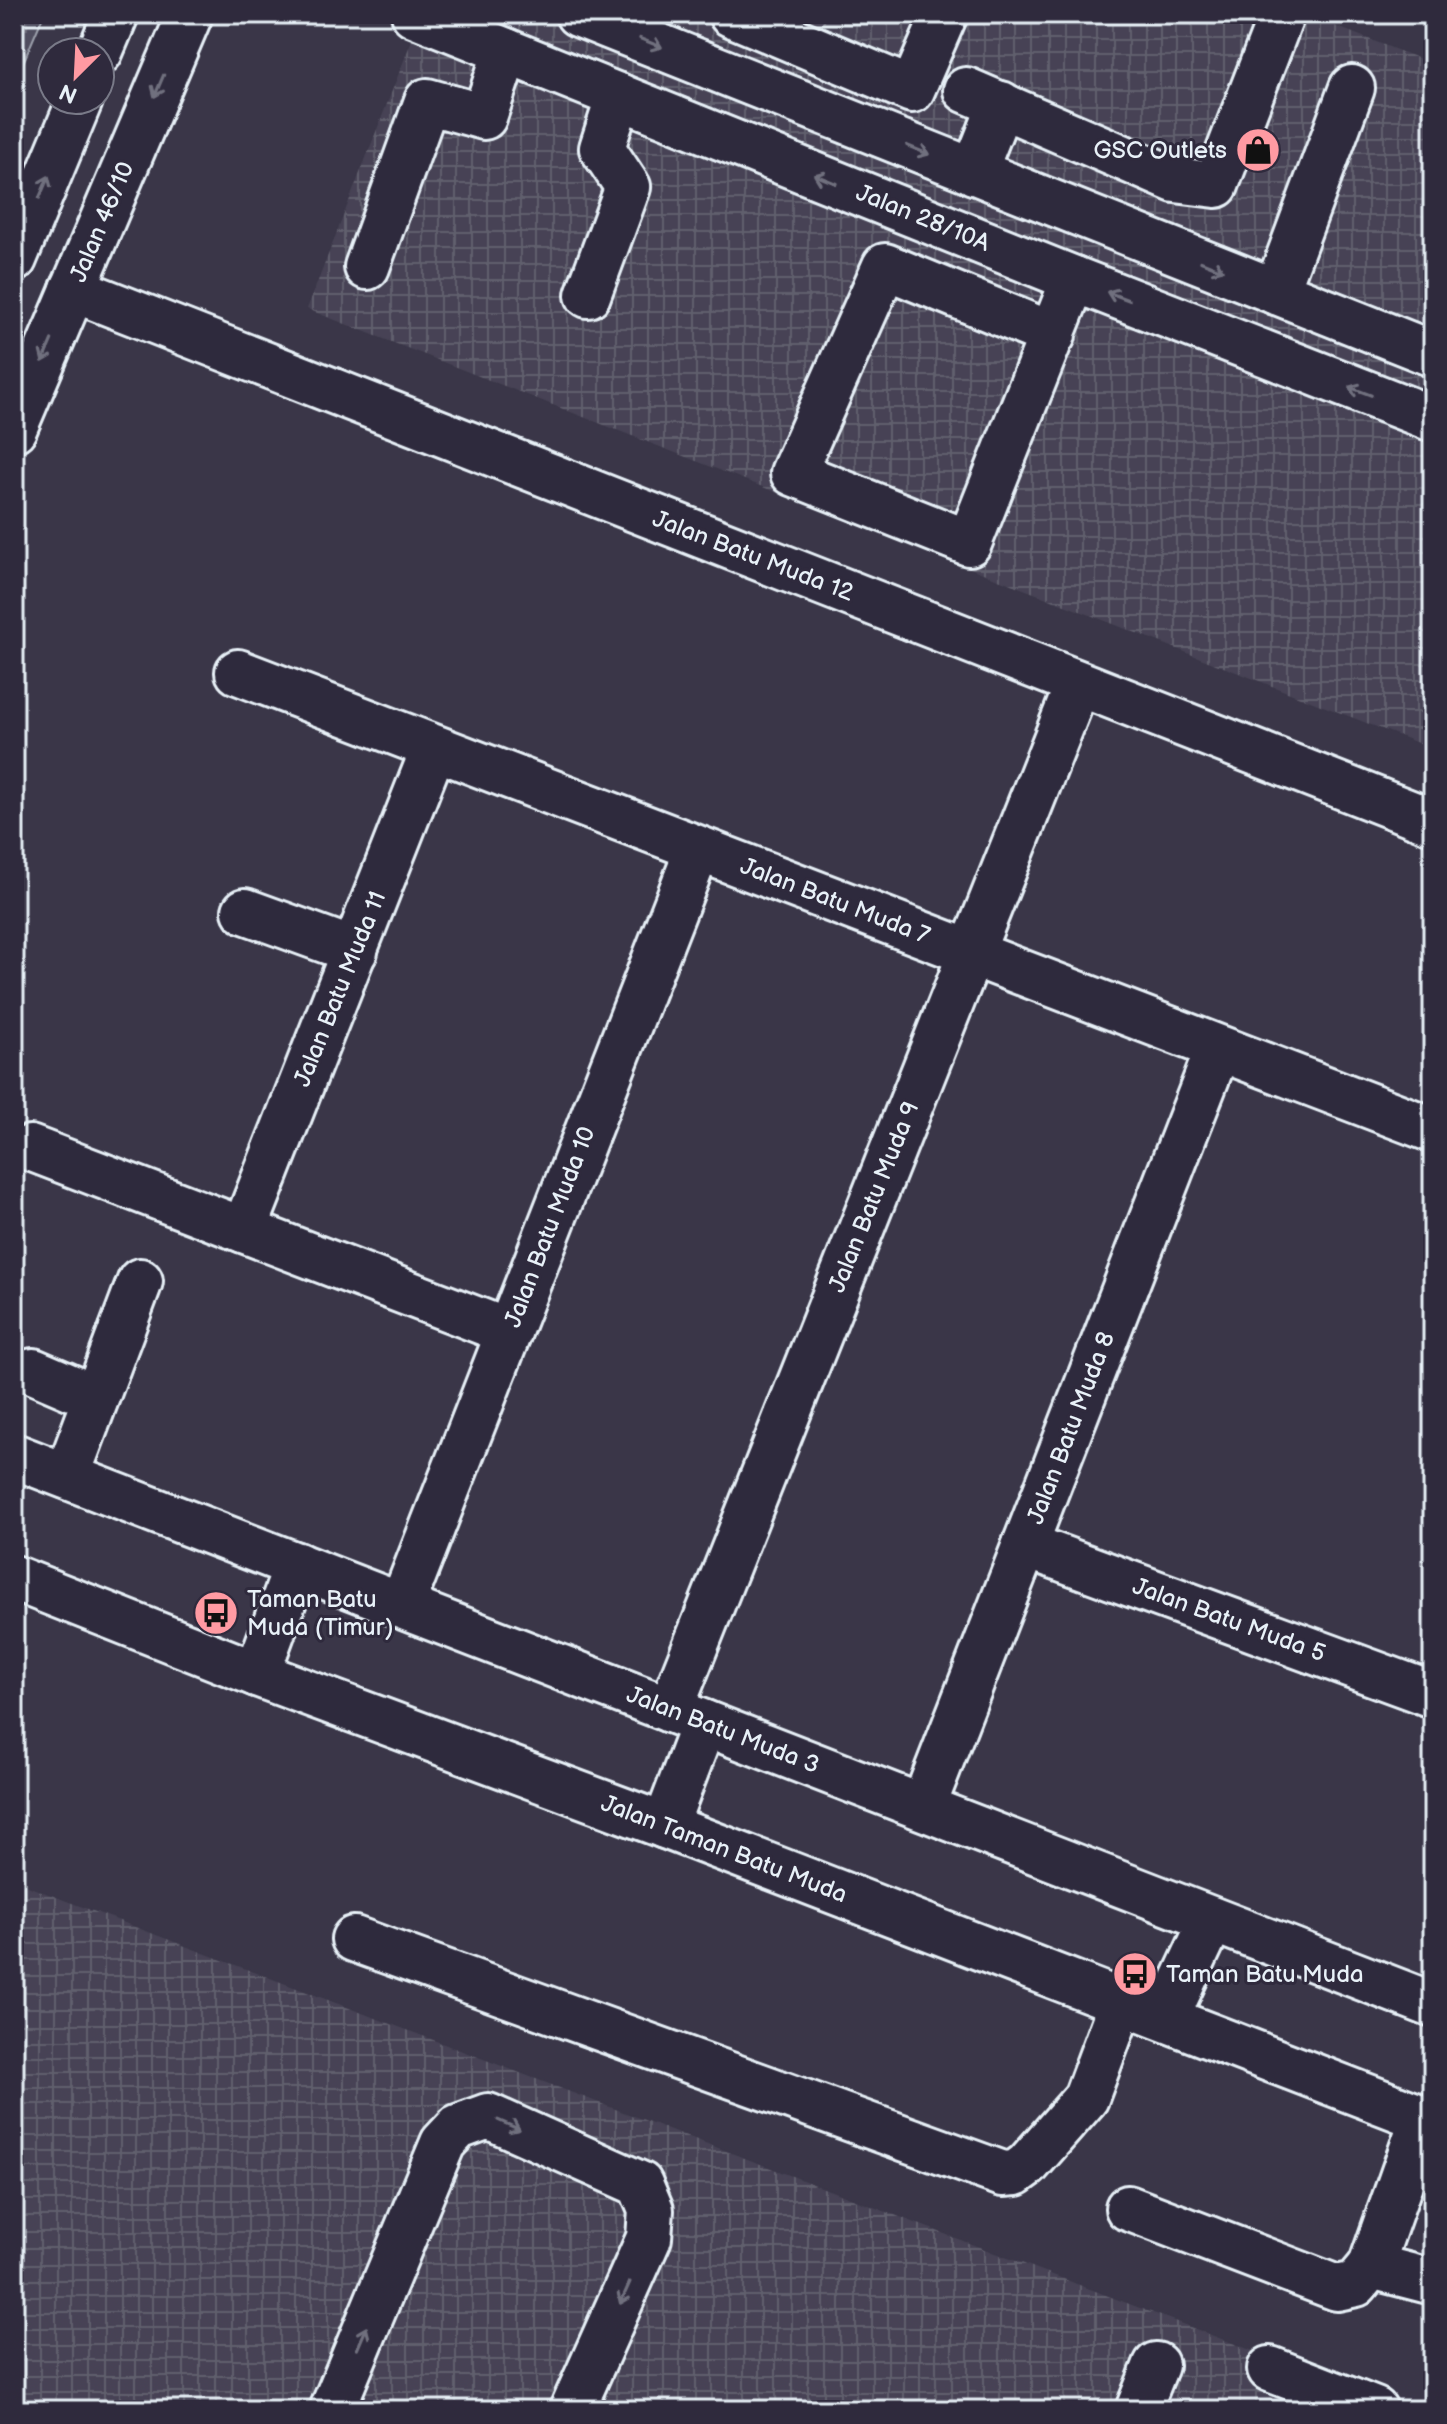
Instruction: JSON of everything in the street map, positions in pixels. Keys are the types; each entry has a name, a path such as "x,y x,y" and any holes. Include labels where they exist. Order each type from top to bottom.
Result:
{"street":[{"path":"107,36 116,14"},
{"name":"Jalan 46/10","path":"14,429 190,14"},
{"name":"Jalan 28/10A","path":"414,14 503,42 619,96 1433,419"},
{"path":"367,267 427,101 484,117 503,42 555,14"},
{"path":"578,14 1433,354"},
{"path":"731,14 912,90 945,14"},
{"path":"974,172 984,97 1175,180 1216,185 1280,19"},
{"path":"846,122 869,72"},
{"path":"1276,292 1352,88"},
{"path":"588,295 628,187 602,148 619,96"},
{"path":"14,259 73,116"},
{"path":"1151,242 1175,180"},
{"path":"919,281 943,226"},
{"path":"1053,335 885,266 793,473 969,543 1053,335 1074,279"},
{"name":"Jalan Batu Muda 12","path":"73,289 1433,822"},
{"name":"Jalan Batu Muda 7","path":"238,672 1433,1130"},
{"name":"Jalan Batu Muda 9","path":"665,1826 687,1717 971,953 1078,684"},
{"name":"Jalan Batu Muda 11","path":"244,1230 434,748"},
{"name":"Jalan Batu Muda 10","path":"402,1605 698,849"},
{"path":"245,911 355,951"},
{"name":"Jalan Batu Muda 8","path":"923,1807 1218,1049"},
{"path":"30,1148 509,1332"},
{"path":"67,1476 140,1281"},
{"path":"33,1371 96,1398"},
{"name":"Jalan Batu Muda 3","path":"14,1456 1433,2005"},
{"name":"Jalan Batu Muda 5","path":"1025,1545 1433,1695"},
{"path":"257,1674 297,1565"},
{"name":"Jalan Taman Batu Muda","path":"14,1578 257,1674 665,1826 1428,2120"},
{"path":"1166,2018 1212,1920"},
{"path":"354,1939 1003,2174 1016,2173 1027,2165 1086,2098 1122,2001"},
{"path":"332,2410 443,2143 458,2127 488,2116 640,2184 651,2210 649,2238 572,2410"},
{"path":"1128,2208 1337,2288 1356,2284 1371,2266 1428,2120"},
{"path":"1371,2266 1433,2282"},
{"path":"1138,2410 1156,2365"},
{"path":"1270,2369 1375,2410"}],"shaded area":[{"path":"422,14 1304,14 1433,64 1433,749 307,309"},
{"path":"14,1881 1409,2410 14,2410"}],"green space":[{"path":"14,14 44,14 14,84"}],"place":[{"name":"GSC Outlets","path":"1258,150"},
{"name":"Taman Batu Muda (Timur)","path":"216,1613"},
{"name":"Taman Batu Muda","path":"1135,1974"}]}
